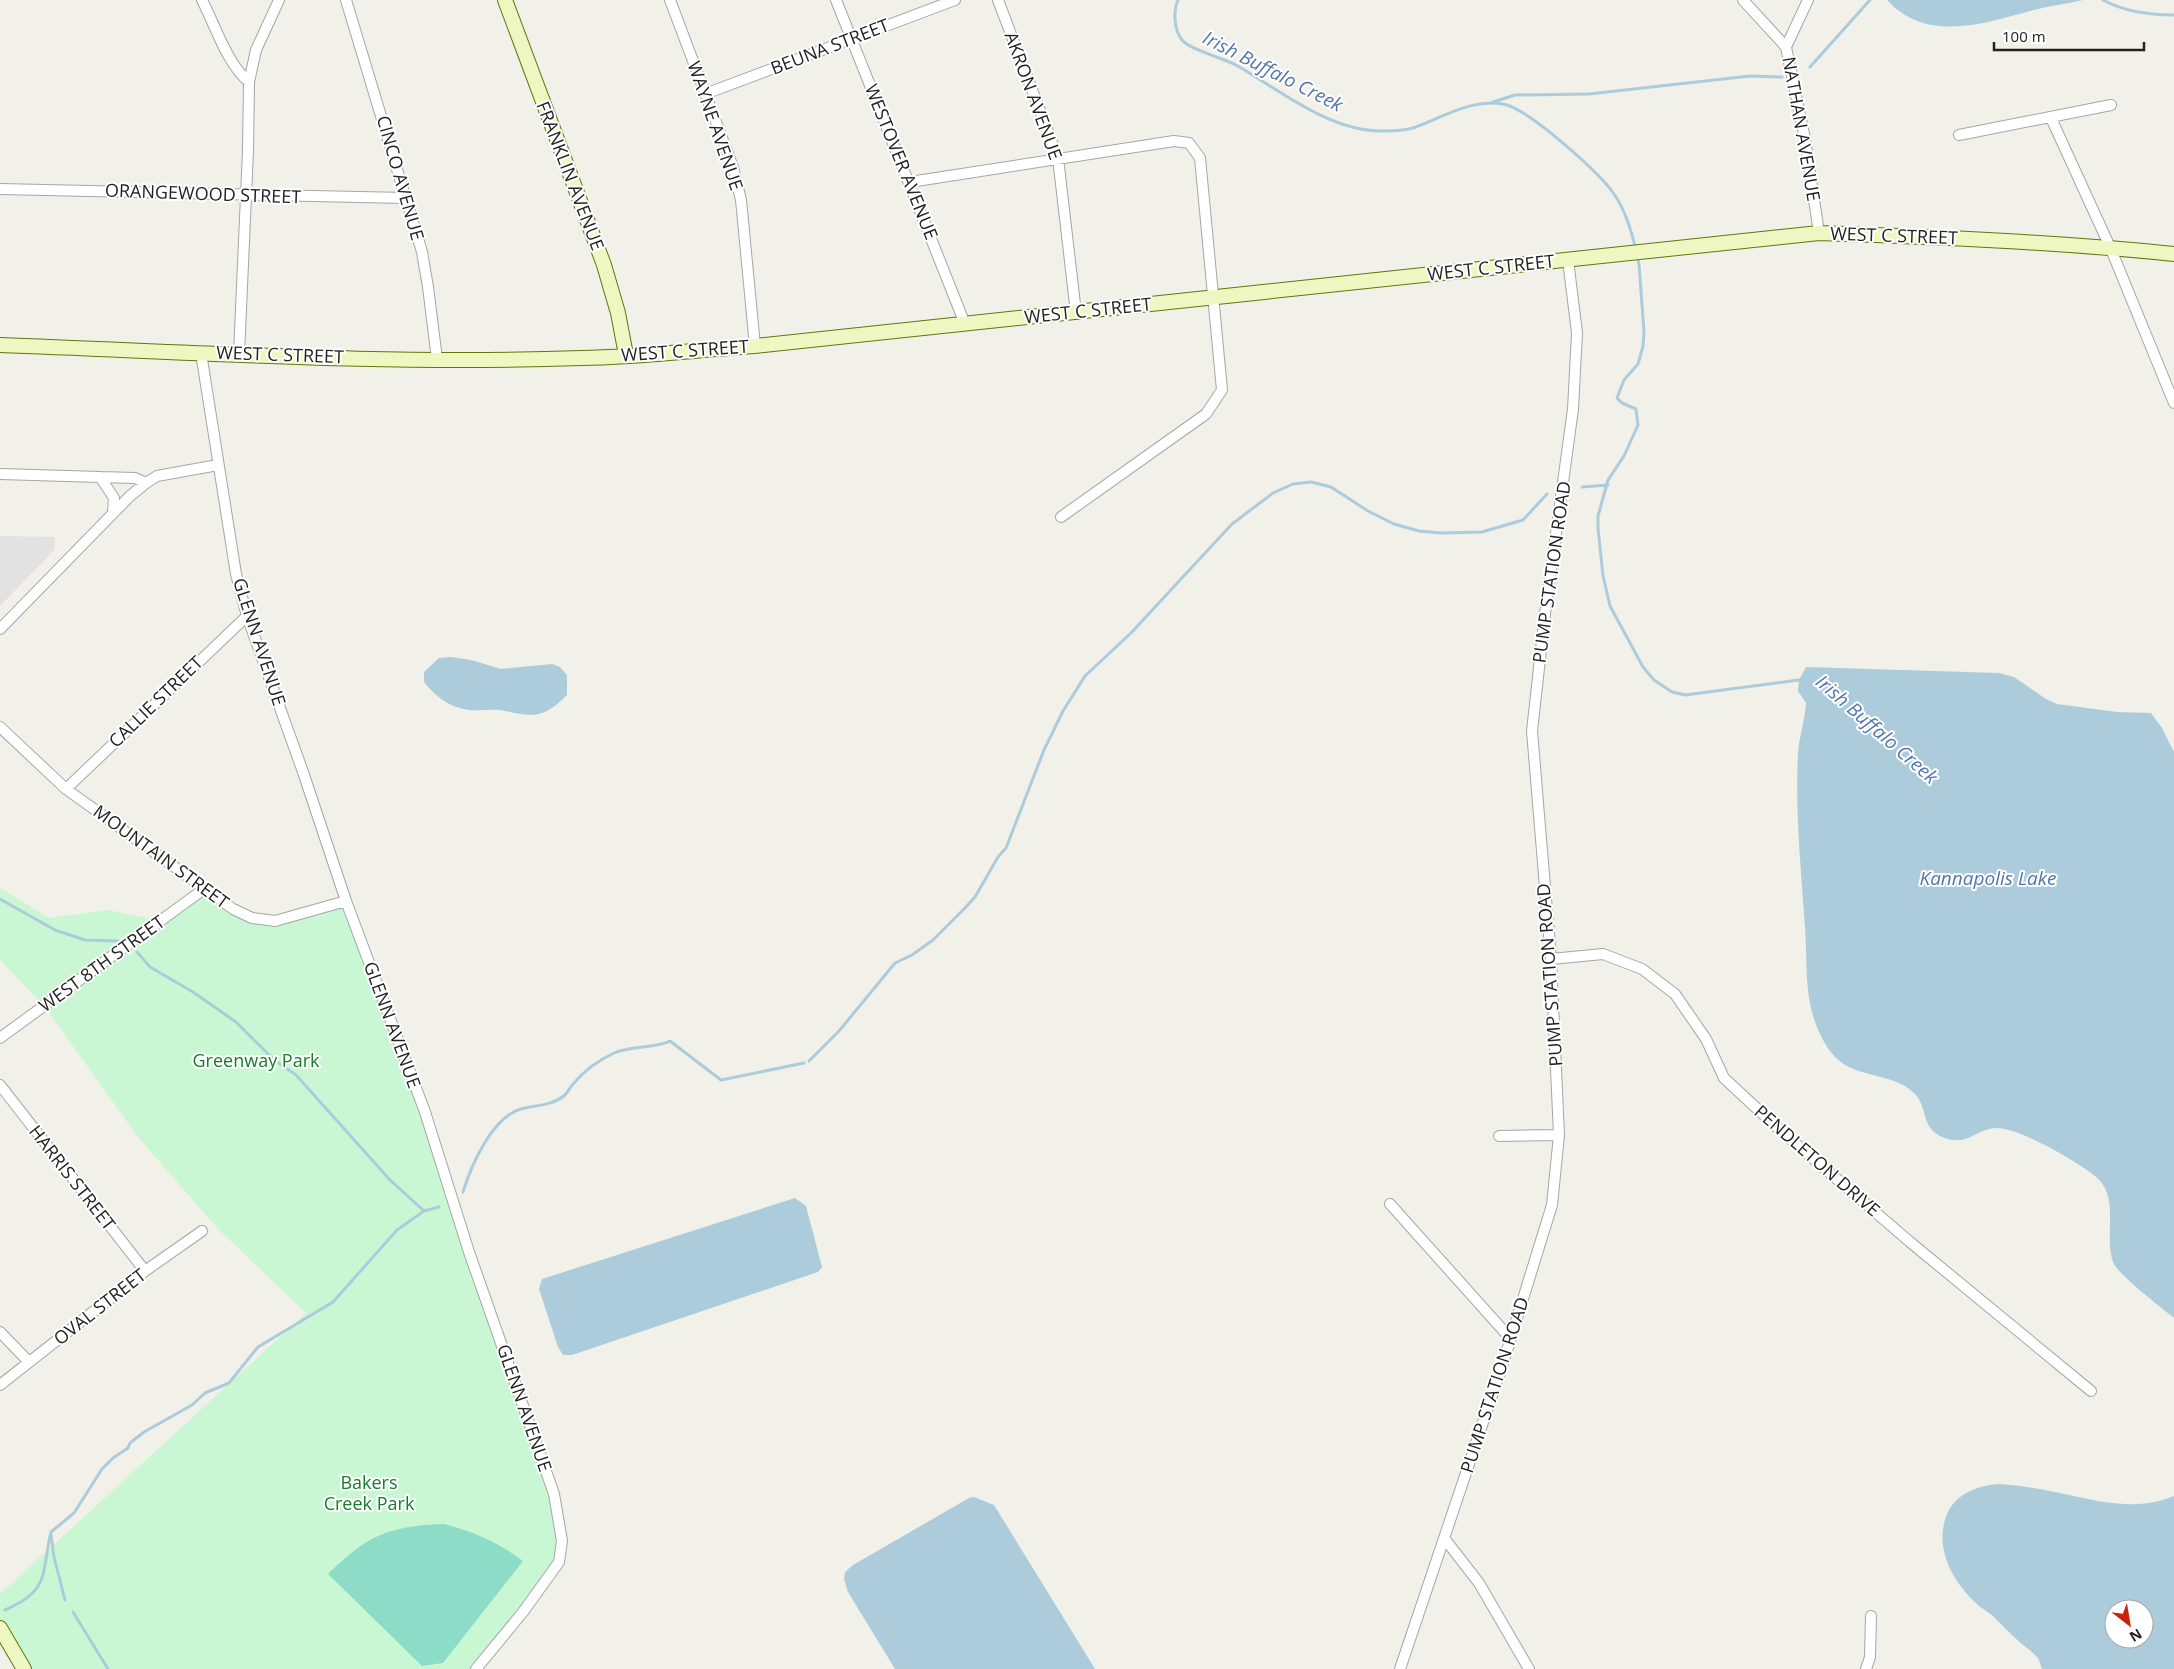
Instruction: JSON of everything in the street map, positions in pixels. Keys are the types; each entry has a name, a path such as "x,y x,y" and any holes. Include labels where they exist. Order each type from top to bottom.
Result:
{"main road":[{"name":"FRANKLIN AVENUE","path":"505,0 604,265 618,313 626,355"},
{"name":"WEST C STREET","path":"0,345 200,353 437,359 574,359 755,346 1076,313 1212,296 1820,233 2110,247 2174,254"},
{"path":"0,1628 24,1669"}],"street":[{"path":"202,0 233,63 241,75 249,82"},
{"path":"239,354 249,82 256,50 279,0"},
{"name":"CINCO AVENUE","path":"346,0 422,252 437,359"},
{"name":"WAYNE AVENUE","path":"670,0 733,168 741,200 755,346"},
{"name":"WESTOVER AVENUE","path":"836,0 965,324"},
{"name":"BEUNA STREET","path":"705,94 954,0"},
{"name":"AKRON AVENUE","path":"998,0 1058,158 1076,313"},
{"path":"1743,0 1786,48"},
{"name":"NATHAN AVENUE","path":"1808,0 1786,48 1805,139 1820,233"},
{"path":"1959,135 2111,105"},
{"path":"2051,118 2110,247 2174,404"},
{"path":"910,182 1174,141 1189,143 1200,158 1222,390 1206,414 1061,517"},
{"name":"ORANGEWOOD STREET","path":"0,189 246,196 406,198"},
{"name":"PUMP STATION ROAD","path":"1400,1669 1552,1205 1560,1135 1551,959 1532,731 1545,614 1573,410 1577,333 1568,260"},
{"name":"GLENN AVENUE","path":"200,353 236,574 247,616 303,772 346,901 424,1112 469,1252 554,1494 562,1541 559,1562 523,1612 476,1669"},
{"path":"0,629 130,496 146,483 157,476 218,465"},
{"path":"0,474 136,478 146,483"},
{"path":"100,477 114,498 113,513"},
{"name":"CALLIE STREET","path":"66,789 247,616"},
{"name":"MOUNTAIN STREET","path":"0,727 66,789 233,909 252,918 275,921 346,901"},
{"name":"WEST 8TH STREET","path":"0,1038 204,889"},
{"name":"PENDLETON DRIVE","path":"1551,959 1603,954 1642,969 1675,994 1706,1039 1724,1078 1780,1130 1881,1217 2091,1391"},
{"name":"HARRIS STREET","path":"0,1085 145,1271"},
{"path":"1499,1136 1560,1135"},
{"path":"1390,1204 1510,1338"},
{"name":"OVAL STREET","path":"0,1385 145,1271 202,1231"},
{"path":"0,1332 29,1362"},
{"path":"1444,1538 1479,1583 1529,1669"},
{"path":"1866,1669 1870,1657 1871,1616"}],"green space":[{"path":"0,888 49,918 108,910 161,921 204,889 239,911 275,921 346,901 554,1494 559,1562 476,1669 24,1669 0,1624 0,1594 306,1313 218,1229 138,1137 45,1007 0,960"},
{"path":"444,1524 485,1538 523,1561 443,1663 422,1666 328,1574 355,1550 380,1535 408,1527"}],"shaded area":[{"path":"0,536 55,537 54,550 0,606"}],"water":[{"path":"1887,0 2083,0 1979,24 1940,26 1921,22 1903,14"},
{"path":"451,657 471,660 501,669 552,664 560,667 567,675 567,695 551,709 534,715 500,710 462,709 449,704 433,692 424,682 424,672 439,658"},
{"name":"Kannapolis Lake","path":"1806,667 1999,673 2014,677 2046,699 2057,704 2117,712 2151,713 2162,728 2174,752 2174,1318 2132,1284 2114,1264 2110,1242 2110,1206 2108,1195 2103,1185 2095,1176 2048,1147 2007,1129 1989,1129 1971,1137 1958,1140 1940,1136 1934,1132 1927,1122 1922,1105 1915,1094 1897,1082 1864,1073 1844,1064 1835,1057 1823,1040 1817,1028 1809,998 1800,862 1797,775 1798,754 1806,703 1798,691 1799,680"},
{"path":"795,1198 806,1206 822,1267 818,1272 572,1355 563,1355 558,1347 539,1289 542,1279"},
{"path":"1999,1484 2028,1487 2110,1503 2126,1504 2142,1504 2174,1496 2174,1669 2042,1669 2038,1658 1993,1616 1979,1606 1961,1587 1948,1564 1942,1538 1948,1512 1952,1505 1963,1495 1977,1488"},
{"path":"974,1497 994,1505 1095,1669 895,1669 848,1592 844,1579 845,1572 853,1565 969,1498"}],"waterway":[{"name":"Irish Buffalo Creek","path":"1178,0 1175,9 1176,26 1179,36 1186,44 1236,65 1306,108 1344,125 1363,129 1398,131 1413,128 1459,109 1483,103 1507,105 1518,110 1566,145 1608,187 1622,209 1636,250"},
{"path":"1810,67 1870,0"},
{"path":"2103,0 2137,12 2174,15"},
{"path":"1493,102 1515,95 1589,94 1750,76 1782,77"},
{"name":"Irish Buffalo Creek","path":"1637,256 1644,332 1643,346 1638,364 1624,380 1617,398 1622,403 1636,409 1638,425 1624,456 1608,480 1598,516 1603,576 1610,606 1643,667 1654,680 1672,692 1685,695 1799,680 1803,682"},
{"path":"809,1061 839,1031 895,963 912,955 933,940 975,897 998,857 1006,848 1044,750 1063,711 1085,676 1131,633 1232,524 1273,493 1293,484 1311,482 1331,487 1368,511 1394,524 1419,531 1441,533 1482,532 1523,520 1547,494"},
{"path":"1582,487 1608,485"},
{"path":"0,899 55,930 85,940 119,941"},
{"path":"137,952 150,967 193,992 236,1022 273,1059 296,1075 390,1180 424,1211"},
{"path":"463,1192 477,1156 492,1132 501,1122 521,1109 560,1099 587,1070 614,1053 670,1041 721,1080 804,1063"},
{"path":"5,1610 20,1603 37,1588 44,1570 51,1532 74,1513 102,1469 113,1458 128,1448 130,1443 144,1432 192,1405 205,1393 229,1383 258,1347 333,1302 397,1230 424,1211 439,1207"},
{"path":"51,1535 54,1557 65,1600"},
{"path":"73,1612 108,1669"}],"park label":[{"name":"Greenway Park","path":"256,1061"},
{"name":"Bakers Creek Park","path":"369,1494"}]}
